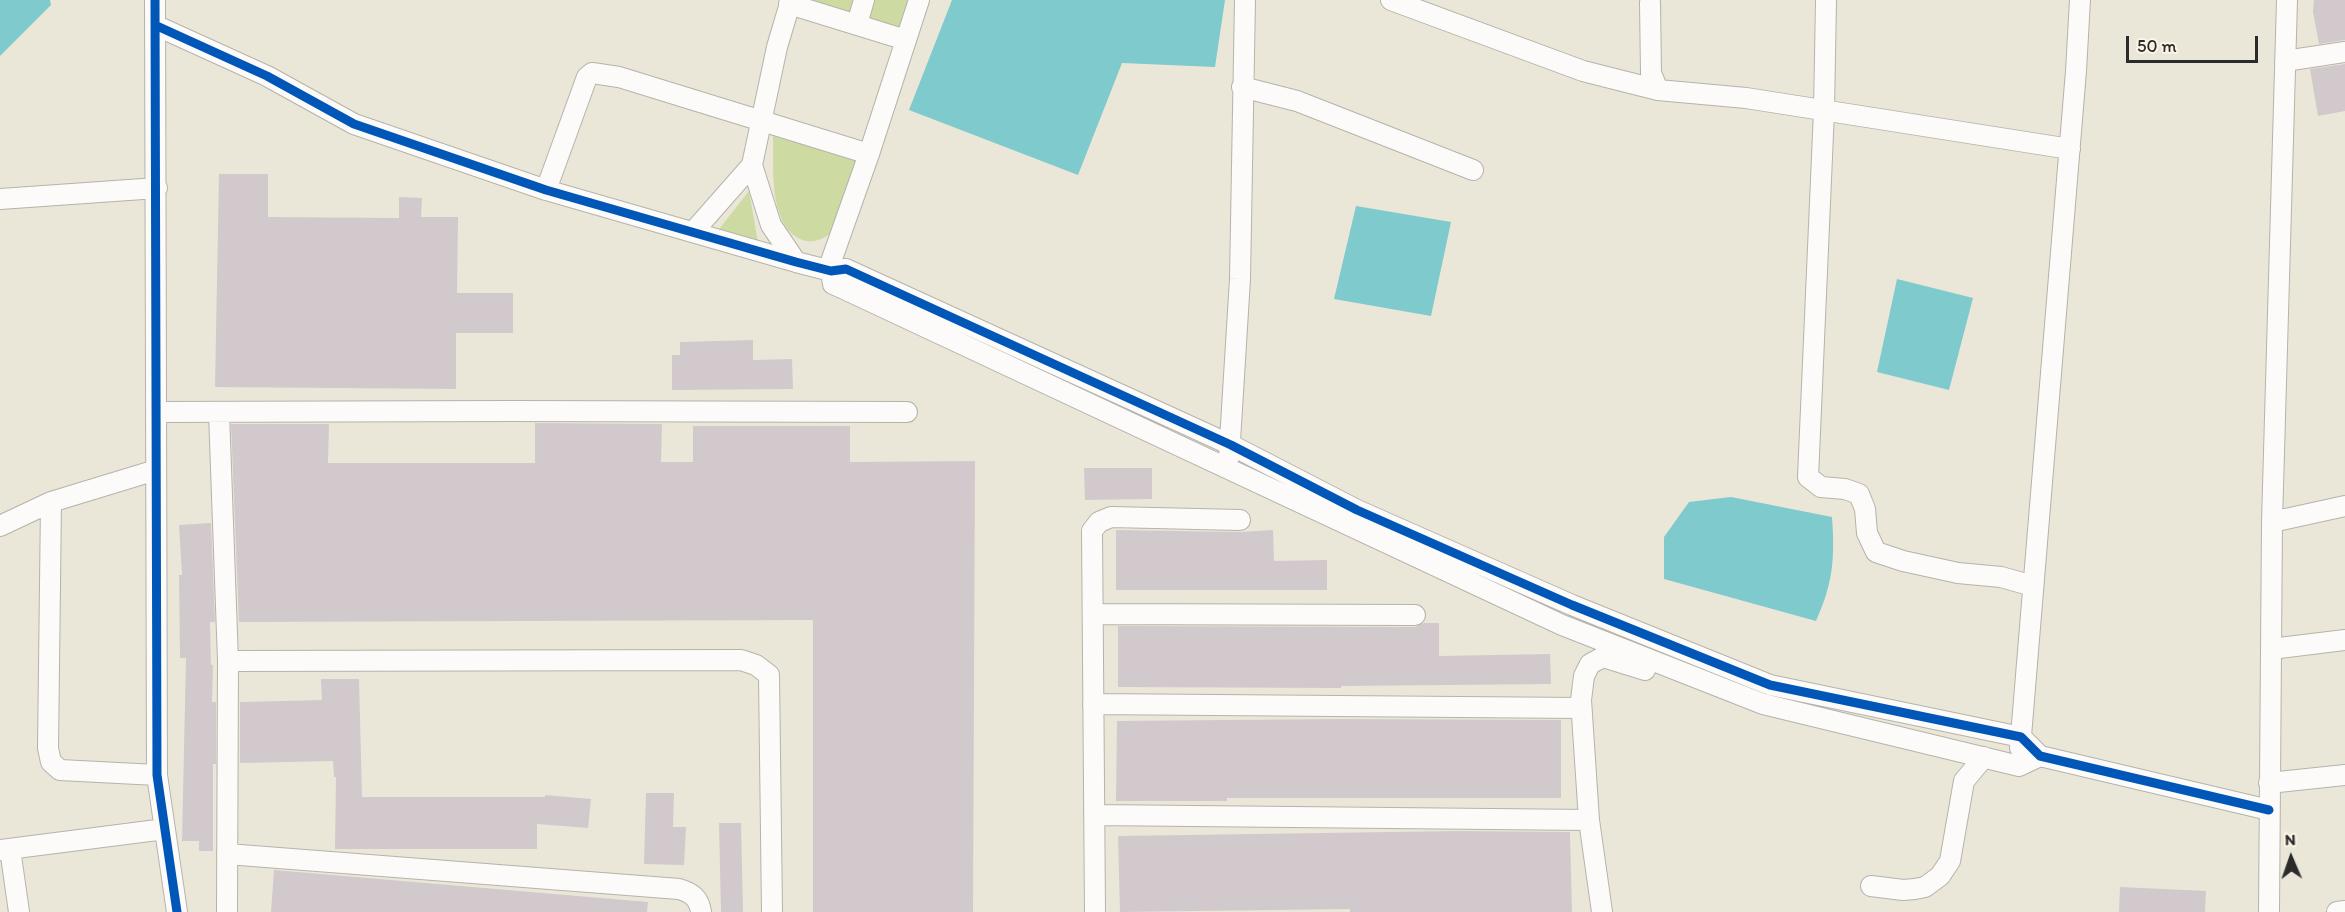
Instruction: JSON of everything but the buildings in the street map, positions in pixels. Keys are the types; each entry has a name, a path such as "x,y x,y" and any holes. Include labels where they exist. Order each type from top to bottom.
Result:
{"street":[{"path":"155,0 157,26 157,775 177,912"},
{"path":"857,24 864,0"},
{"path":"919,0 830,271 833,284 1562,625 1763,704 2019,766 2040,756"},
{"path":"1227,469 1231,445 1240,279 1245,0"},
{"path":"1391,0 1423,6 1583,71 1658,90 1746,98 2070,149"},
{"path":"1826,0 1824,111 1808,477 1821,487 1845,489 1859,494 1865,509 1867,533 1875,552 1903,561 1958,573 2001,577 2033,586"},
{"path":"2019,766 2070,149 2080,0"},
{"path":"2269,912 2272,522 2287,0"},
{"path":"796,262 771,225 752,165 777,47 790,2 906,40"},
{"path":"1650,3 1651,73 1658,90"},
{"path":"157,26 267,76 354,124 546,190 830,271 846,269 1231,445 1357,510 1572,605 1770,685 2021,737 2040,756 2269,810"},
{"path":"2285,61 2345,52"},
{"path":"546,190 587,77 592,74 619,77 869,154"},
{"path":"1242,87 1297,101 1473,170"},
{"path":"693,232 752,165"},
{"path":"0,199 157,188"},
{"path":"156,412 908,412"},
{"path":"219,413 228,661 227,912"},
{"path":"0,526 51,502 156,470"},
{"path":"51,502 48,748 51,762 60,770 157,775"},
{"path":"2272,522 2345,506"},
{"path":"1095,912 1092,531 1099,522 1111,517 1240,520"},
{"path":"1562,625 1572,605"},
{"path":"1093,614 1415,615"},
{"path":"2271,650 2345,640"},
{"path":"1602,912 1589,820 1581,708 1584,676 1590,664 1603,657 1678,680 1708,682"},
{"path":"228,661 741,660 756,665 769,675 772,912"},
{"path":"1093,704 1581,708"},
{"path":"1871,886 1915,889 1925,887 1940,876 1950,861 1964,781 1984,757"},
{"path":"2269,783 2345,775"},
{"path":"1094,814 1589,820"},
{"path":"19,912 5,849 165,829"},
{"path":"227,854 679,889 695,897 699,902 701,912"},
{"path":"2337,912 2345,911"}],"green space":[{"path":"812,0 856,0 851,15 811,3"},
{"path":"869,0 913,0 904,30 864,19"},
{"path":"773,136 858,159 833,232 825,237 816,241 798,238 788,230 782,219 777,206 773,177"},
{"path":"749,191 759,248 716,233"}],"water":[{"path":"0,0 50,0 51,5 0,56"},
{"path":"952,0 1225,0 1215,67 1122,63 1078,175 909,110"},
{"path":"1356,206 1451,222 1431,316 1334,299"},
{"path":"1897,279 1973,298 1949,390 1877,372"},
{"path":"1731,497 1832,517 1831,570 1826,595 1816,621 1664,579 1664,537 1689,502"}],"cycle path":[{"path":"155,0 157,775 177,912"},
{"path":"157,26 267,76 354,124 546,190 796,262 831,271 846,269 1231,445 1357,510 1572,605 1770,685 2021,737 2040,756 2269,810"}]}
